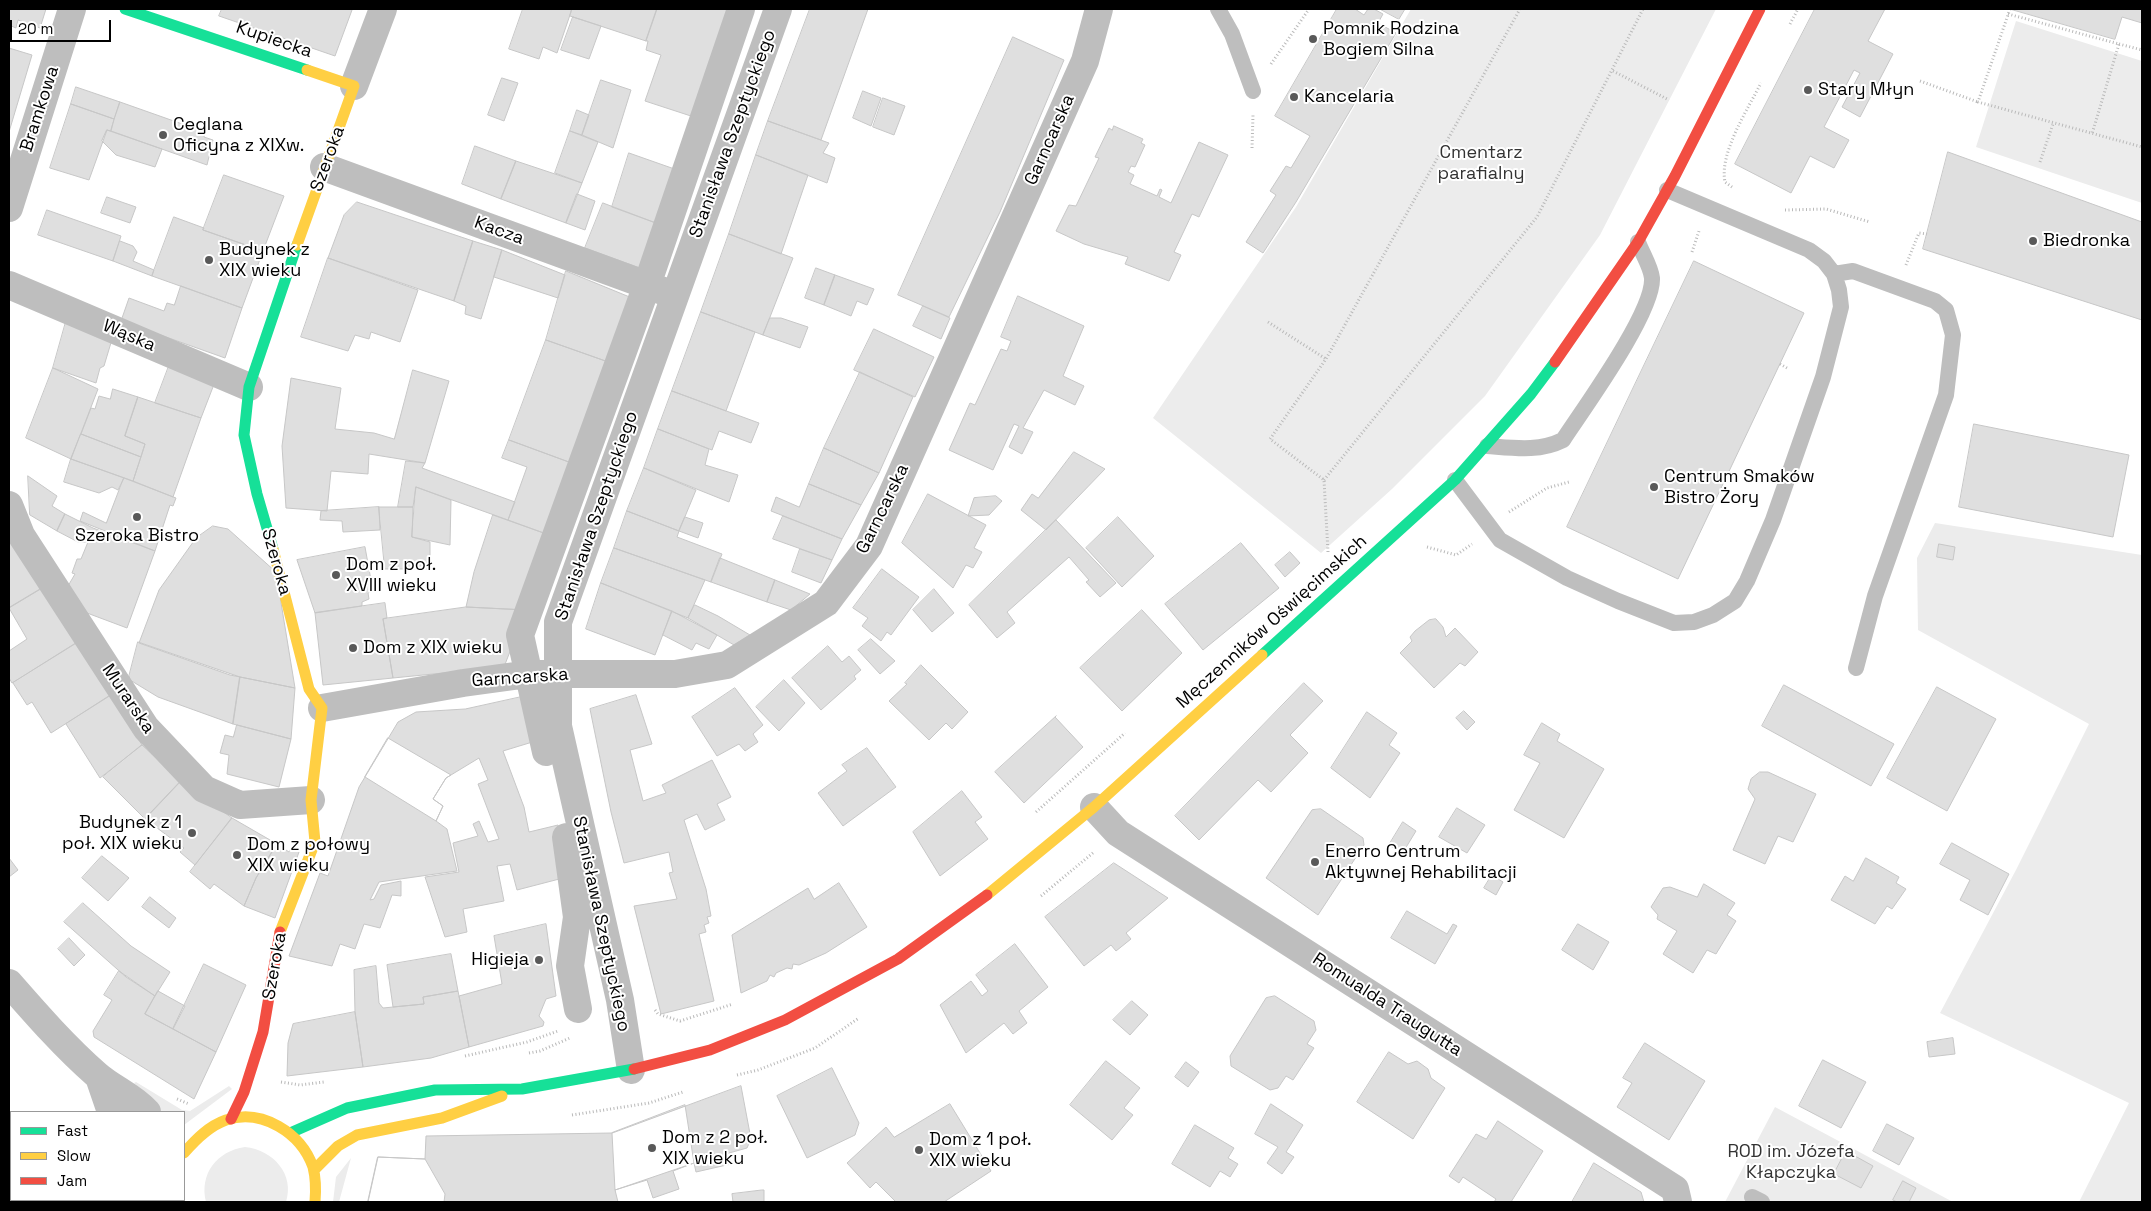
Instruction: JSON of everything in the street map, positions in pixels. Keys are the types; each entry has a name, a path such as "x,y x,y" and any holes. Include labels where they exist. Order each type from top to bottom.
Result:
{"street":[{"name":"Bramkowa","path":"9,208 72,9"},
{"name":"Kupiecka","path":"125,9 354,86"},
{"name":"Szeroka","path":"231,1119 244,1092 263,1032 279,933 314,842 311,800 322,708 309,689 291,613 257,494 244,435 249,387 324,167 382,9"},
{"path":"578,1009 570,966 577,917 569,850 520,635 647,285 741,9"},
{"name":"Stanisława Szeptyckiego","path":"631,1070 622,1010 558,726 556,674 558,622 778,9"},
{"name":"Garncarska","path":"322,708 463,683 528,674 675,674 727,665 826,603 869,546 1086,61 1099,9"},
{"name":"Męczenników Oświęcimskich","path":"522,1088 631,1070 710,1050 785,1020 898,959 1002,884 1094,807 1455,480 1487,446 1575,336 1638,242 1667,190 1760,9"},
{"name":"Kacza","path":"324,167 674,296"},
{"name":"Wąska","path":"9,285 249,387"},
{"name":"Murarska","path":"9,505 21,535 146,728 204,789 240,805 311,800"},
{"name":"Romualda Traugutta","path":"1094,807 1118,833 1675,1189 1678,1202"},
{"path":"9,983 66,1046 99,1076 136,1100 146,1111"},
{"path":"99,1076 111,1111"},
{"path":"290,1133 347,1108 435,1090 522,1088"},
{"path":"314,1170 338,1146 357,1134 442,1118 522,1088"},
{"path":"185,1152 203,1132 231,1119 262,1120 280,1126 301,1144 314,1170 316,1182 315,1202"}],"lane":[{"path":"1218,9 1232,34 1254,91"},
{"path":"1455,480 1500,540 1567,578 1674,623 1694,622 1714,615 1734,601 1747,581 1774,520 1834,339 1841,307 1839,290 1834,274 1824,261 1809,250 1667,190"},
{"path":"1487,446 1529,449 1551,446 1563,440 1637,326 1647,302 1652,278 1638,242"},
{"path":"1834,274 1852,272 1897,286 1935,301 1946,310 1953,335 1946,395 1875,596 1856,668"}],"path":[{"path":"1324,480 1270,439 1326,359 1520,9"},
{"path":"1335,551 1328,557 1324,480 1537,217 1643,9"},
{"path":"1978,102 2010,9"},
{"path":"2008,14 2142,50"},
{"path":"2092,134 2119,44"},
{"path":"1613,71 1669,100"},
{"path":"1920,81 1978,102 2053,124 2142,146"},
{"path":"2040,162 2053,124"},
{"path":"1735,133 1724,163 1723,174 1725,182 1738,190"},
{"path":"1777,210 1826,210 1870,222"},
{"path":"1897,286 1919,233 1927,234"},
{"path":"1268,322 1326,359"},
{"path":"1780,364 1787,368"},
{"path":"1508,513 1546,488 1569,482"},
{"path":"1426,546 1456,554 1475,542"},
{"path":"1033,814 1126,732"},
{"path":"622,1010 652,1005 658,1014 680,1021 735,1004"},
{"path":"521,1055 540,1051 571,1037"},
{"path":"173,1096 188,1104 195,1102"}],"green space":[{"name":"Cmentarz parafialny","path":"1411,9 1716,9 1600,235 1485,396 1392,489 1321,553 1153,418 1296,207"},
{"path":"2016,21 2142,61 2142,203 1976,147"},
{"path":"1935,523 2142,555 2142,1202 2079,1202 2129,1103 1940,1013 2017,868 2089,724 1918,630 1917,558"},
{"path":"136,1082 182,1110 190,1111 229,1086 232,1089 185,1124 185,1111 160,1111 155,1103 134,1083"},
{"name":"ROD im. Józefa Kłapczyka","path":"1775,1107 1953,1202 1725,1202"},
{"path":"245,1147 264,1153 273,1158 279,1165 287,1182 286,1202 206,1202 205,1182 212,1166 226,1153"},
{"path":"351,1158 339,1202 333,1202 336,1177"}],"building":[{"path":"9,9 46,9 40,28 18,20 16,28 9,25"},
{"path":"222,9 352,10 335,56 219,16"},
{"path":"523,9 572,9 557,53 543,47 539,59 509,49"},
{"path":"572,9 657,9 646,41 570,16"},
{"path":"657,9 737,9 697,118 645,101 661,55 646,50 648,41 646,41"},
{"path":"810,9 868,9 821,140 768,121"},
{"path":"1337,9 1355,9 1364,15 1368,9 1374,9 1383,14 1378,23 1396,33 1296,202 1263,253 1246,242 1276,195 1270,191 1286,166 1291,168 1310,136 1275,116"},
{"path":"1380,9 1405,9 1399,19"},
{"name":"Stary Młyn","path":"1815,9 1885,9 1868,41 1893,54 1860,117 1842,107 1860,73 1854,70 1824,127 1849,140 1834,168 1810,156 1791,193 1735,164"},
{"path":"2010,9 2142,9 2142,23 2122,17 2115,39"},
{"path":"573,17 601,26 589,59 561,50"},
{"path":"1013,37 1064,60 1000,212 949,317 898,295"},
{"path":"9,48 32,55 9,132"},
{"path":"502,78 518,83 504,121 488,115"},
{"path":"601,80 631,90 613,148 582,135"},
{"path":"76,87 120,102 114,119 71,104"},
{"path":"863,91 881,98 871,126 853,118"},
{"path":"883,98 905,106 894,135 873,127"},
{"name":"Ceglana Oficyna z XIXw.","path":"120,102 205,132 204,137 213,140 207,165 111,131"},
{"path":"71,104 114,119 111,131 107,130 89,180 50,168"},
{"path":"577,110 589,115 582,135 570,131"},
{"path":"768,121 829,143 823,153 835,158 827,183 756,155"},
{"path":"1114,126 1143,139 1141,143 1145,145 1135,167 1131,166 1128,172 1134,175 1130,184 1157,196 1160,189 1162,190 1159,197 1171,203 1199,142 1228,155 1199,217 1192,214 1174,252 1181,255 1169,281 1125,264 1128,257 1084,244 1056,231 1069,205 1076,206 1099,158 1095,157 1109,128 1112,130"},
{"path":"107,130 162,149 155,167 116,155 102,141"},
{"path":"570,131 598,142 582,183 555,173"},
{"path":"475,146 516,161 501,199 462,184"},
{"name":"Biedronka","path":"1948,152 2142,222 2142,320 1923,249"},
{"path":"629,153 683,172 664,226 612,207"},
{"path":"756,155 808,175 781,254 729,234"},
{"path":"516,161 582,183 566,223 501,199"},
{"name":"Budynek z XIX wieku","path":"224,175 284,196 263,251 203,230"},
{"path":"577,194 595,201 585,230 566,223"},
{"path":"107,197 136,207 130,223 101,213"},
{"path":"357,202 473,241 454,301 328,258 344,215"},
{"path":"603,203 664,226 648,271 585,248"},
{"path":"47,210 121,236 113,261 38,235"},
{"name":"Budynek z XIX wieku","path":"174,217 204,228 203,230 263,251 242,308 152,276"},
{"path":"729,234 793,258 763,335 701,312"},
{"path":"120,241 133,246 137,252 133,261 154,270 152,276 113,261"},
{"path":"473,241 502,250 481,319 465,314 466,306 454,301"},
{"path":"502,250 565,275 558,298 494,277"},
{"path":"328,258 418,290 400,342 371,332 369,339 355,335 348,351 301,337"},
{"path":"1694,261 1804,313 1678,579 1567,527"},
{"path":"816,268 835,275 824,305 805,298"},
{"path":"566,271 637,300 614,364 546,340"},
{"path":"835,275 874,289 867,305 857,301 851,316 824,305"},
{"path":"181,286 242,308 225,358 121,321 129,298 164,311 167,303 174,305"},
{"path":"1018,296 1084,326 1063,376 1084,386 1075,405 1044,390 1023,428 1033,432 1022,454 1009,447 1019,426 1014,424 993,470 949,450 970,403 975,405 1001,349 1007,351 1011,341 1001,337"},
{"path":"923,306 950,318 941,339 913,326"},
{"path":"701,312 755,332 726,411 672,391"},
{"path":"67,318 113,336 104,366 100,368 96,383 53,368"},
{"path":"770,318 781,318 808,327 800,348 763,335"},
{"path":"874,329 934,357 915,397 854,370"},
{"path":"546,340 614,364 577,465 509,440"},
{"path":"172,358 218,374 201,418 155,403"},
{"path":"53,368 98,389 71,459 26,438"},
{"path":"413,370 449,381 425,463 369,454 368,474 331,471 327,511 286,508 282,446 291,378 341,388 335,429 374,433 394,439"},
{"path":"860,372 913,397 879,473 824,448"},
{"path":"113,389 138,397 125,436 145,444 141,457 81,434 91,408 95,409 99,396 110,399"},
{"path":"672,391 759,423 751,443 719,431 712,450 658,429"},
{"path":"138,397 201,418 173,497 133,481 145,444 125,436"},
{"path":"1974,424 2129,455 2113,537 1959,507"},
{"path":"658,429 709,449 705,465 738,475 729,502 644,468"},
{"path":"81,434 141,457 133,481 71,459"},
{"path":"509,440 577,465 552,536 508,520 527,467 502,458"},
{"path":"824,448 879,473 861,505 809,484"},
{"path":"1074,452 1105,469 1046,530 1021,510 1032,494 1038,498"},
{"path":"71,459 124,478 118,490 112,487 99,493 64,482"},
{"path":"406,461 425,463 422,468 515,502 508,520 416,487 413,507 398,507"},
{"path":"644,468 696,490 679,531 627,511"},
{"path":"28,476 57,496 52,506 65,514 57,531 30,515"},
{"name":"Szeroka Bistro","path":"124,478 176,498 173,506 170,505 155,551 80,521 83,512 106,523"},
{"path":"809,484 861,505 842,539 771,511 776,497 799,507"},
{"path":"416,487 451,500 450,545 412,537"},
{"path":"928,494 986,525 974,548 982,552 973,568 966,565 953,588 902,543"},
{"path":"996,496 1002,501 989,515 968,516 974,498"},
{"path":"379,507 380,530 343,532 342,521 320,520 321,511"},
{"path":"379,507 413,507 412,537 430,542 430,569 385,569"},
{"path":"627,511 679,531 677,537 722,554 711,582 614,548"},
{"path":"65,514 93,528 155,551 127,628 87,613 68,586 75,574 72,573 77,559 81,559 88,542 78,542 57,531"},
{"path":"493,515 552,536 526,610 466,607 474,572"},
{"path":"783,516 842,539 832,560 773,539"},
{"path":"685,517 703,523 698,538 679,531"},
{"path":"1118,517 1154,556 1122,587 1086,548"},
{"path":"1056,520 1116,583 1100,597 1086,582 1089,580 1069,557 1007,612 1015,623 997,638 969,605"},
{"path":"213,526 228,529 276,572 295,688 230,675 139,643 159,590 196,538"},
{"path":"9,535 44,587 9,608"},
{"path":"1241,543 1279,588 1203,650 1165,604"},
{"path":"1939,544 1955,547 1953,560 1937,557"},
{"name":"Dom z poł. XVIII wieku","path":"365,547 373,591 368,593 369,599 362,602 362,606 315,613 297,560"},
{"path":"614,548 705,580 688,618 601,583"},
{"path":"800,549 832,560 821,583 792,572"},
{"path":"1290,552 1300,563 1285,577 1275,565"},
{"path":"720,558 775,580 767,602 711,582"},
{"path":"882,569 919,597 891,635 887,632 881,641 862,626 868,618 853,608"},
{"path":"775,580 810,594 791,610 767,602"},
{"path":"601,583 672,611 655,655 586,629"},
{"path":"44,587 78,642 12,683 9,678 9,651 27,639 9,608"},
{"path":"934,589 954,613 932,632 913,610"},
{"name":"Dom z XIX wieku","path":"385,603 387,618 383,619 393,678 323,685 315,613"},
{"path":"695,605 750,635 734,645 688,618"},
{"path":"466,607 526,610 504,667 393,678 383,619"},
{"path":"1142,610 1182,653 1122,711 1080,668"},
{"path":"672,611 717,635 709,649 696,643 692,650 663,635"},
{"path":"1436,619 1443,627 1446,637 1455,628 1478,652 1465,666 1460,663 1434,688 1400,653 1412,641 1410,637 1415,631 1429,620"},
{"path":"871,639 895,661 880,674 858,650"},
{"path":"78,642 111,695 51,733 32,702 27,705 13,683"},
{"path":"138,642 240,677 233,724 158,697 130,680 129,676"},
{"path":"828,646 842,662 849,656 861,670 854,676 856,679 821,710 792,678"},
{"path":"921,665 968,712 952,729 946,723 929,740 889,701 907,684 905,683"},
{"path":"240,677 295,688 291,739 233,724"},
{"path":"784,680 805,703 779,731 756,707"},
{"path":"1304,683 1323,701 1290,735 1308,753 1271,792 1258,780 1199,840 1175,816"},
{"path":"1784,685 1894,744 1871,786 1762,726"},
{"path":"1937,687 1996,719 1947,811 1887,778"},
{"path":"735,688 763,725 753,734 758,742 745,751 739,744 717,756 692,717"},
{"path":"111,695 142,745 100,778 66,724"},
{"path":"636,695 652,744 630,750 643,801 666,793 662,785 712,760 731,797 717,804 725,820 705,830 697,814 684,820 706,889 711,916 707,917 709,923 704,925 706,932 699,934 714,1001 661,1014 634,906 677,899 669,873 673,872 669,852 624,863 611,812 590,709"},
{"path":"526,696 539,740 503,751 524,807 529,832 558,825 567,877 517,890 510,864 497,866 504,901 463,909 467,932 445,937 425,877 459,872 453,843 478,836 473,824 479,821 488,842 499,839 478,784 488,780 479,758 446,778 433,799 443,806 436,821 447,829 457,871 379,882 370,900 374,899 381,885 401,881 401,896 392,895 380,928 364,924 355,949 340,944 332,966 289,956 320,873 328,876 359,787 398,722 416,712 465,709"},
{"path":"1464,711 1475,722 1467,730 1456,718"},
{"path":"1367,712 1397,733 1389,745 1400,753 1370,798 1331,768"},
{"path":"1056,716 1083,747 1024,803 995,772"},
{"path":"1542,723 1560,734 1557,741 1604,769 1564,838 1514,810 1540,763 1524,755"},
{"path":"237,725 291,739 279,787 227,774 229,755 220,753 225,735 233,737"},
{"path":"388,738 451,775 446,778 433,799 443,806 436,821 365,777"},
{"path":"142,745 181,781 145,819 103,777"},
{"path":"867,748 896,787 843,826 818,793 847,771 842,765"},
{"path":"1760,772 1768,772 1816,794 1793,842 1778,836 1765,864 1733,850 1755,799 1748,789 1751,779"},
{"name":"Budynek z 1 poł. XIX wieku","path":"181,781 232,818 195,865 180,852 184,848 145,819"},
{"path":"962,791 982,817 975,822 988,839 940,876 913,832"},
{"path":"1457,808 1485,825 1467,853 1439,837"},
{"name":"Enerro Centrum Aktywnej Rehabilitacji","path":"1321,809 1363,838 1364,845 1318,915 1266,878 1312,810"},
{"name":"Dom z połowy XIX wieku","path":"232,818 277,844 256,878 244,906 214,884 210,889 190,872"},
{"path":"1403,822 1416,831 1402,854 1389,845"},
{"path":"1952,843 2009,874 1988,915 1960,900 1970,880 1940,864"},
{"path":"277,844 289,852 291,848 299,852 275,918 244,906 256,878"},
{"path":"102,856 129,878 108,901 82,878"},
{"path":"9,858 18,870 9,877"},
{"path":"1866,858 1899,877 1896,883 1906,889 1892,909 1887,906 1875,924 1831,900 1845,876 1853,881"},
{"path":"1114,863 1168,898 1126,933 1131,939 1116,951 1111,945 1084,966 1045,917"},
{"path":"1492,875 1503,882 1496,895 1484,888"},
{"path":"839,883 867,927 826,953 799,965 793,964 792,969 787,968 776,973 774,977 770,975 767,981 741,993 732,935 808,888 814,899"},
{"path":"1704,884 1735,903 1727,915 1736,921 1716,954 1707,950 1693,973 1663,954 1677,931 1657,919 1658,915 1651,907 1663,888 1670,887 1697,897"},
{"path":"150,897 176,918 169,928 142,907"},
{"path":"83,903 131,946 170,972 155,996 126,977 64,922"},
{"path":"1407,911 1447,934 1453,924 1457,926 1435,964 1391,938"},
{"path":"546,924 556,996 546,999 539,1016 544,1022 543,1026 469,1047 459,996 502,984 494,936"},
{"path":"1578,924 1609,942 1593,970 1562,950"},
{"path":"69,938 85,955 74,966 58,949"},
{"path":"1015,944 1048,987 1019,1011 1027,1023 1013,1034 1004,1023 966,1053 940,1005 971,981 982,996 988,991 976,975"},
{"path":"451,954 458,991 423,997 424,1004 393,1007 387,965"},
{"path":"204,964 246,985 216,1052 173,1029"},
{"path":"376,966 379,1003 383,1008 424,1004 423,997 458,991 469,1047 431,1058 363,1067 355,1012 354,970"},
{"path":"119,971 155,996 145,1014 216,1052 194,1099 94,1037 93,1031 112,1000 104,995"},
{"path":"158,991 185,1006 173,1029 145,1014"},
{"path":"1275,996 1314,1021 1316,1030 1307,1044 1314,1048 1293,1080 1286,1076 1278,1088 1270,1090 1231,1066 1230,1056 1266,998"},
{"path":"1132,1001 1148,1015 1130,1035 1113,1020"},
{"path":"355,1012 363,1067 287,1076 288,1043 293,1024"},
{"path":"1953,1038 1955,1054 1929,1057 1927,1042"},
{"path":"1645,1043 1705,1081 1669,1140 1617,1107 1632,1083 1623,1078"},
{"path":"1389,1052 1408,1064 1417,1061 1428,1069 1431,1078 1445,1088 1413,1139 1357,1102"},
{"path":"1823,1060 1866,1082 1841,1128 1799,1106"},
{"path":"1106,1061 1140,1088 1124,1108 1133,1115 1112,1140 1070,1105"},
{"path":"1186,1062 1199,1072 1188,1087 1175,1077"},
{"path":"832,1068 859,1123 855,1135 807,1158 777,1096"},
{"path":"741,1086 751,1139 747,1148 729,1153 731,1164 696,1172 694,1163 673,1171 679,1189 653,1198 647,1180 615,1190 618,1202 368,1202 378,1157 425,1159 426,1136 612,1133"},
{"name":"Dom z 1 poł. XIX wieku","path":"950,1104 991,1171 944,1202 896,1202 876,1182 870,1188 847,1163 886,1127 894,1137"},
{"path":"1271,1104 1303,1125 1286,1152 1294,1157 1282,1174 1267,1163 1278,1147 1255,1134"},
{"name":"Dom z 2 poł. XIX wieku","path":"685,1105 694,1163 615,1190 612,1133"},
{"path":"1498,1121 1543,1151 1511,1202 1494,1202 1496,1199 1463,1177 1459,1183 1449,1176 1476,1134 1486,1139"},
{"path":"1887,1124 1914,1138 1899,1165 1873,1151"},
{"path":"1195,1125 1234,1148 1228,1158 1238,1164 1230,1177 1220,1171 1210,1187 1172,1164"},
{"path":"1846,1151 1873,1166 1861,1188 1834,1174"},
{"path":"378,1157 425,1159 445,1194 444,1202 368,1202"},
{"path":"1594,1163 1641,1192 1644,1202 1572,1202"},
{"path":"1903,1181 1916,1188 1909,1202 1897,1202 1893,1200"},
{"path":"764,1190 764,1202 733,1202 732,1194"}],"traffic: fast":[{"path":"125,9 307,70"},
{"path":"273,549 257,494 244,435 249,387 297,245"},
{"path":"1262,655 1455,480 1531,394 1555,362"},
{"path":"290,1133 347,1108 435,1090 522,1089 634,1069"}],"traffic: slow":[{"path":"297,245 354,86 307,70"},
{"path":"273,549 309,689 322,708 311,800 315,842 280,932"},
{"path":"987,895 1094,807 1262,655"},
{"path":"314,1170 338,1146 357,1135 442,1118 502,1096"},
{"path":"185,1152 203,1134 226,1120 240,1117 266,1121 290,1134 307,1155 315,1176 315,1202"}],"traffic: jam":[{"path":"1555,362 1638,242 1675,176 1760,9"},
{"path":"634,1069 710,1050 785,1020 898,959 987,895"},
{"path":"231,1119 244,1092 263,1032 280,932"},
{"path":"14,1201 18,1202"}],"place":[{"name":"Pomnik Rodzina Bogiem Silna","path":"1313,39"},
{"name":"Stary Młyn","path":"1808,90"},
{"name":"Kancelaria","path":"1294,97"},
{"name":"Ceglana Oficyna z XIXw.","path":"163,135"},
{"name":"Biedronka","path":"2033,241"},
{"name":"Budynek z XIX wieku","path":"209,260"},
{"name":"Centrum Smaków Bistro Żory","path":"1654,487"},
{"name":"Szeroka Bistro","path":"137,517"},
{"name":"Dom z poł. XVIII wieku","path":"336,575"},
{"name":"Dom z XIX wieku","path":"353,648"},
{"name":"Budynek z 1 poł. XIX wieku","path":"192,833"},
{"name":"Dom z połowy XIX wieku","path":"237,855"},
{"name":"Enerro Centrum Aktywnej Rehabilitacji","path":"1315,862"},
{"name":"Higieja","path":"539,960"},
{"name":"Dom z 2 poł. XIX wieku","path":"652,1148"},
{"name":"Dom z 1 poł. XIX wieku","path":"919,1150"}]}
